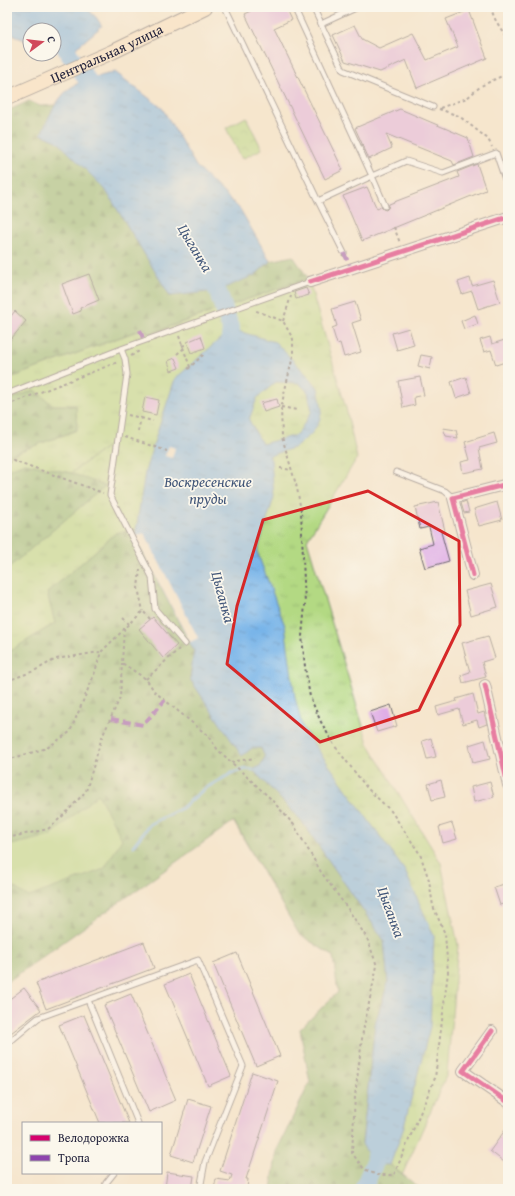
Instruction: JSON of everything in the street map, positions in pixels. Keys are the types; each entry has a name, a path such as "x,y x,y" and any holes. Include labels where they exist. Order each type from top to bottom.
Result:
{"main road":[{"name":"Центральная улица","path":"7,98 112,52 205,7"}],"street":[{"path":"310,282 508,217"},
{"path":"473,575 453,498 508,484"},
{"path":"485,685 508,784"},
{"path":"492,1032 463,1071 508,1102"}],"lane":[{"path":"225,7 344,253"},
{"path":"294,7 385,206"},
{"path":"313,7 343,70 436,108"},
{"path":"321,24 358,7"},
{"path":"318,201 406,161 443,173 496,153 508,188"},
{"path":"7,394 121,349 177,332 310,282"},
{"path":"121,349 125,359 127,374 110,495 152,577 155,609 185,644"},
{"path":"396,472 445,491 453,498"},
{"path":"7,1044 38,1018 198,960 243,1066 205,1162 200,1189"},
{"path":"88,1000 138,1122"},
{"path":"104,1189 106,1183 113,1174"}],"path":[{"path":"490,7 496,21 508,40"},
{"path":"436,108 467,98 481,86 508,73"},
{"path":"436,108 459,116 488,139 496,153"},
{"path":"394,227 403,251"},
{"path":"283,321 291,296 285,298"},
{"path":"122,663 146,679 155,692 207,735 218,750 235,767 270,798 294,825 321,872 367,938 377,966 363,1030 355,1096 352,1153 364,1169 377,1175 394,1175 435,1078 448,972 445,934 432,906 429,880 420,854 391,811 367,788 334,744 321,722 310,697 302,636 305,605 301,511 297,488 282,437 281,407 293,356 293,339 283,321 252,309 258,307"},
{"path":"173,337 177,332"},
{"path":"177,332 189,368 204,354"},
{"path":"182,346 188,344"},
{"path":"7,405 125,359 143,349"},
{"path":"177,354 183,349"},
{"path":"281,407 297,410"},
{"path":"121,413 153,421"},
{"path":"138,431 141,418"},
{"path":"118,435 167,451"},
{"path":"7,463 13,460 110,495"},
{"path":"280,468 291,470"},
{"path":"141,556 138,588 143,611 150,619"},
{"path":"7,760 46,748 70,732 94,675 101,652 143,611"},
{"path":"123,618 129,624"},
{"path":"7,838 48,829 65,814 86,791 102,737 120,698 124,628"},
{"path":"146,679 185,644"},
{"path":"7,681 34,671 56,659 101,652"},
{"path":"231,762 255,758"}],"highlighted area":[{"path":"368,491 459,541 460,625 419,710 320,742 227,664 237,606 263,520"}],"green space":[{"path":"29,101 40,106 55,105 42,134 57,141 105,189 170,296 255,275 270,261 293,256 308,278 148,334 145,328 7,379 7,111"},
{"path":"246,117 262,149 242,159 226,128"},
{"path":"308,278 346,408 357,458 307,540 368,743 441,863 458,945 447,1074 396,1189 367,1189 277,1150 310,1082 300,1029 338,992 333,956 299,934 233,821 7,982 7,379 145,328 149,334"},
{"path":"34,390 53,405 76,405 77,430 7,456 7,401"},
{"path":"111,444 105,486 7,569 7,470 25,463 71,473"},
{"path":"111,444 105,486 71,473"},
{"path":"137,529 136,537 194,651 190,679 243,755 252,747 261,748 265,757 261,765 253,770 300,819 384,940 388,983 375,1024 362,1143 421,1189 271,1189 277,1150 310,1082 300,1029 338,992 333,956 299,934 234,821 7,982 7,653 55,623 47,593 116,533"},
{"path":"98,794 122,839 104,869 29,897 7,883 7,846 50,836"}],"water":[{"path":"7,7 85,7 96,17 102,26 69,54 62,52 62,22 22,22 22,39 7,29"},
{"path":"115,72 162,108 196,166 240,209 270,261 255,275 217,291 170,296 105,189 57,141 41,134 56,104 64,93 79,83"},
{"name":"Воскресенские пруды","path":"231,329 275,342 318,388 322,409 319,422 312,433 296,447 269,456 271,460 274,497 257,552 285,626 295,698 303,729 405,871 434,936 430,1027 403,1130 390,1165 374,1164 362,1144 375,1024 388,983 384,940 300,819 253,770 261,765 265,757 261,748 252,748 242,756 190,679 194,651 135,537 145,472 175,379","holes":["276,382 299,383 308,392 312,411 297,435 262,444 249,420 257,398"]}],"pier":[{"path":"169,446 175,448 172,458 165,456"},
{"path":"144,533 198,638 190,642 135,537"}],"building":[{"path":"260,7 285,7 291,20 274,28 343,170 325,179 245,14"},
{"path":"469,10 487,58 417,88 406,60 380,72 345,61 333,35 355,25 362,39 379,48 413,33 427,60 458,47 446,19"},
{"path":"400,109 468,138 474,157 454,165 452,161 386,134 392,148 369,159 355,128"},
{"path":"477,164 486,190 362,241 343,196 367,187 377,209 381,207 386,210 389,204 459,177 457,172"},
{"path":"89,274 99,300 80,308 81,311 73,314 62,284"},
{"path":"470,278 472,286 493,280 500,302 478,309 472,291 462,294 458,282"},
{"path":"306,288 309,295 296,299 294,292"},
{"path":"355,302 361,320 352,323 361,352 344,357 340,343 337,344 332,328 337,326 332,309"},
{"path":"15,311 26,321 7,344 7,321"},
{"path":"475,315 478,324 464,329 461,321"},
{"path":"409,328 414,345 397,350 392,333"},
{"path":"201,336 205,348 191,353 187,342"},
{"path":"490,337 492,344 508,339 508,361 496,365 491,350 484,352 480,340"},
{"path":"421,355 432,357 430,369 418,366"},
{"path":"175,358 179,368 171,371 168,361"},
{"path":"420,377 424,395 414,397 415,405 403,408 398,381"},
{"path":"466,377 471,393 456,398 451,382"},
{"path":"145,397 159,400 156,415 142,412"},
{"path":"277,399 279,407 264,412 261,403"},
{"path":"443,428 456,430 458,438 446,436"},
{"path":"494,433 497,443 479,448 483,469 463,473 461,462 470,460 465,442"},
{"path":"466,501 469,512 464,513 461,503"},
{"path":"438,502 445,531 441,532 449,561 425,568 419,548 433,544 429,527 420,529 415,507"},
{"path":"497,502 502,520 479,526 474,509"},
{"path":"491,584 498,607 471,615 465,591"},
{"path":"153,617 177,645 163,658 139,629"},
{"path":"488,636 495,658 482,662 486,677 463,683 461,675 470,672 462,643"},
{"path":"473,694 478,714 484,712 487,724 479,727 477,720 463,724 459,709 438,715 436,707 457,701 456,699"},
{"path":"391,705 397,726 377,732 370,712"},
{"path":"431,738 436,757 427,759 422,741"},
{"path":"485,740 490,759 473,763 469,745"},
{"path":"441,780 445,797 432,800 428,784"},
{"path":"490,782 494,797 474,802 471,787"},
{"path":"452,823 457,839 443,843 439,827"},
{"path":"508,883 508,902 500,905 494,887"},
{"path":"144,942 154,968 46,1009 36,983"},
{"path":"237,953 280,1056 256,1066 213,963"},
{"path":"189,974 231,1076 208,1086 165,984"},
{"path":"24,988 41,1010 7,1036 7,1001"},
{"path":"131,994 176,1100 149,1112 104,1005"},
{"path":"84,1015 129,1122 100,1122 59,1025"},
{"path":"252,1072 278,1081 246,1179 248,1179 247,1189 214,1189 216,1179 230,1181 232,1175 220,1171"},
{"path":"188,1099 211,1106 193,1162 171,1155"},
{"path":"508,1126 508,1165 490,1151"},
{"path":"167,1172 194,1176 192,1189 165,1189"}],"waterway":[{"name":"Цыганка","path":"42,7 69,54 102,101"},
{"name":"Цыганка","path":"209,267 231,329 228,353"},
{"path":"133,846 150,824 182,808 204,789 232,773 246,769 253,770"},
{"name":"Цыганка","path":"363,1189 374,1164 377,1140"}],"marked path":[{"path":"344,253 351,268"},
{"path":"140,330 144,341"},
{"path":"111,719 143,725 165,700"}],"cycle path":[{"path":"310,282 508,217"},
{"path":"473,575 453,498 508,484"},
{"path":"485,685 508,785"},
{"path":"492,1031 463,1071 508,1102"}]}
